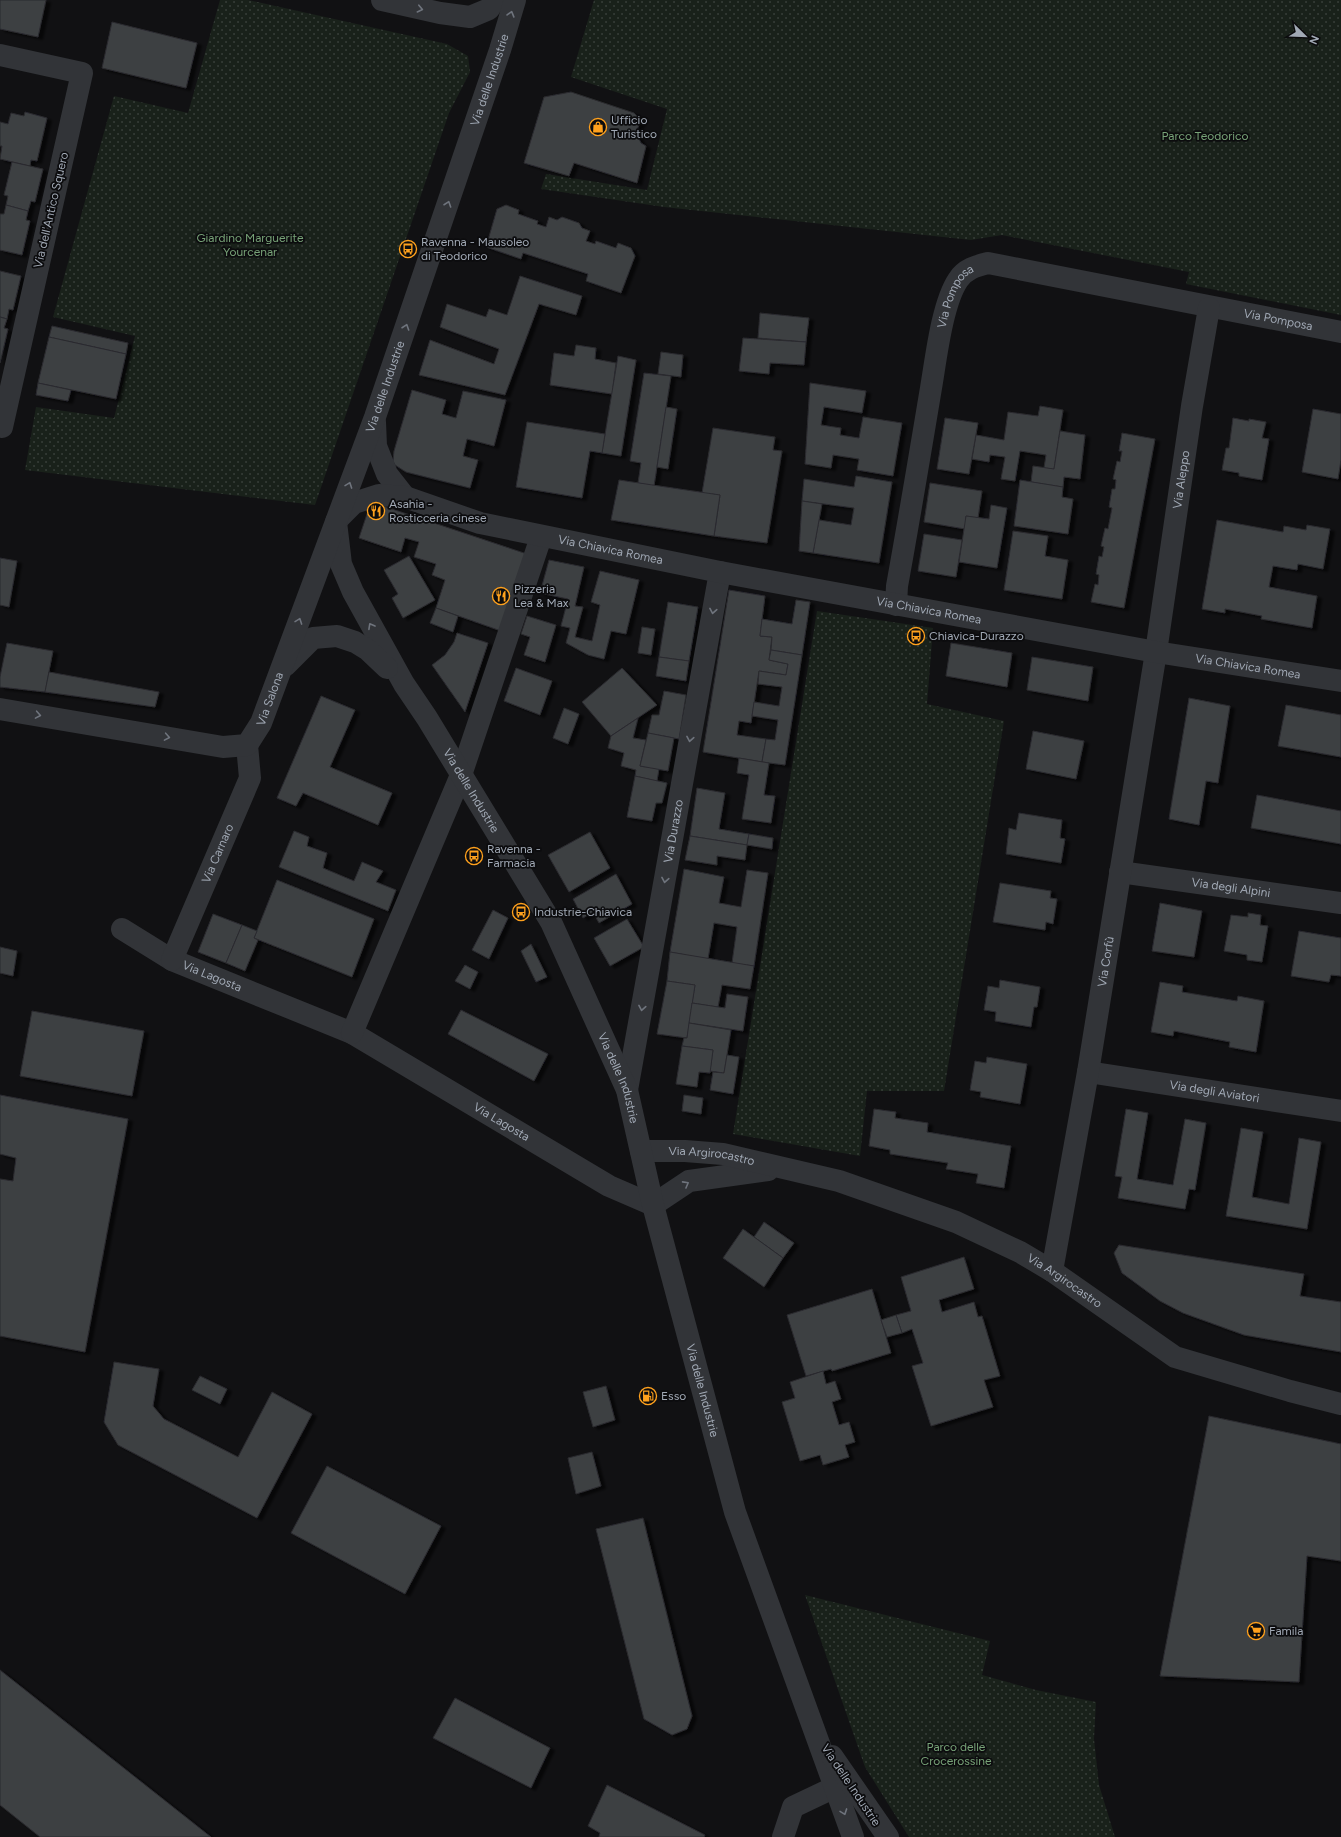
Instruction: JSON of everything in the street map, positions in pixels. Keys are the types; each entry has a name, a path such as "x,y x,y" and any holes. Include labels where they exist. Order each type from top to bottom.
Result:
{"street":[{"path":"382,0 440,13 470,17 489,9 495,0"},
{"name":"Via delle Industrie","path":"405,497 387,474 376,446 375,417 500,50 515,0"},
{"name":"Via dell'Antico Squero","path":"0,55 82,73 4,419 2,426 0,426"},
{"name":"Via Pomposa","path":"896,605 897,586 948,300 958,279 972,266 988,263 1209,308 1341,332"},
{"name":"Via Aleppo","path":"1156,652 1192,406 1209,308"},
{"name":"Via Salona","path":"247,744 261,723 375,417"},
{"path":"336,522 354,504 379,495 405,497"},
{"name":"Via Chiavica Romea","path":"405,497 480,523 541,537 896,605 1156,652 1341,681"},
{"name":"Via delle Industrie","path":"336,522 341,564 353,592 404,684 427,718 551,922 627,1090 653,1205 735,1512 853,1837"},
{"name":"Via Chiavica Romea","path":"461,774 541,537"},
{"name":"Via Durazzo","path":"627,1090 720,572"},
{"path":"280,670 313,638 337,636 355,642 368,650 404,684"},
{"name":"Via Corfù","path":"1052,1271 1088,1072 1156,652"},
{"path":"0,709 223,747 247,744"},
{"name":"Via Carnaro","path":"172,960 250,778 247,744"},
{"path":"352,1033 461,774"},
{"name":"Via degli Alpini","path":"1120,872 1341,903"},
{"name":"Via Lagosta","path":"122,929 172,960 352,1033 608,1186 653,1205"},
{"name":"Via degli Aviatori","path":"1088,1072 1341,1111"},
{"name":"Via Argirocastro","path":"641,1151 685,1151 723,1154 839,1181 956,1222 1020,1252 1052,1271 1175,1357 1290,1391 1341,1404"},
{"name":"Via Argirocastro","path":"653,1205 689,1181 781,1168"},
{"name":"Via delle Industrie","path":"815,1732 888,1837"},
{"path":"784,1837 793,1807 835,1787 861,1798"}],"green space":[{"name":"Giardino Marguerite Yourcenar","path":"220,0 248,0 447,44 468,56 470,72 449,113 315,505 25,470 36,407 114,418 135,336 53,317 114,96 188,113"},
{"name":"Parco Teodorico","path":"594,0 1341,0 1341,315 1186,284 1189,272 1002,235 971,240 664,207 541,189 546,174 647,190 667,109 571,77"},
{"path":"817,611 933,628 927,704 1004,721 944,1091 867,1091 860,1156 733,1134"},
{"name":"Parco delle Crocerossine","path":"805,1595 990,1641 982,1675 1036,1690 1096,1702 1094,1739 1099,1785 1115,1837 909,1837 865,1767"}],"building":[{"path":"0,0 46,0 38,37 0,29"},
{"path":"112,22 197,43 186,88 102,68"},
{"path":"571,92 634,113 642,121 638,127 637,135 641,143 646,146 637,183 574,163 569,176 524,163 544,97"},
{"path":"25,112 47,118 37,161 31,160 30,166 0,159 2,146 0,146 0,122 8,124 11,113 24,116"},
{"path":"12,162 43,169 35,202 31,201 28,211 6,205 8,196 4,195"},
{"path":"6,205 28,211 26,220 30,221 22,255 0,250 0,214 4,214"},
{"path":"506,205 519,210 518,214 538,221 537,224 546,227 549,217 557,220 562,217 579,223 582,228 590,231 586,241 595,244 596,241 616,248 618,243 631,248 635,256 621,293 586,281 588,274 523,253 521,259 486,247 497,209"},
{"path":"0,271 21,276 13,310 9,309 7,319 0,317"},
{"path":"520,276 582,296 576,315 539,304 505,395 419,375 430,340 494,364 499,349 440,327 447,304 486,317 489,309 507,315"},
{"path":"760,313 809,318 806,342 758,338"},
{"path":"0,317 7,319 4,328 8,329 0,363"},
{"path":"52,326 128,343 126,354 49,337"},
{"path":"49,337 126,354 116,399 38,383"},
{"path":"743,338 806,342 804,365 770,363 769,374 739,371"},
{"path":"576,345 596,348 595,359 616,363 612,394 550,385 554,353 574,356"},
{"path":"661,352 683,355 681,377 658,374"},
{"path":"618,356 636,360 621,456 602,453"},
{"path":"644,373 671,376 654,486 638,483 641,463 630,461"},
{"path":"38,383 71,390 68,401 36,395"},
{"path":"810,383 866,391 862,413 824,407 821,425 841,428 840,435 859,438 863,417 902,423 893,476 857,470 859,459 833,455 831,468 805,464"},
{"path":"412,390 446,400 442,414 456,418 463,391 506,400 494,446 467,439 463,456 478,460 470,488 406,472 395,465 393,461 394,451"},
{"path":"1040,406 1063,410 1054,469 1044,468 1046,455 1020,451 1015,481 1001,479 1005,457 990,455 989,462 972,459 976,435 1004,440 1008,412 1038,416"},
{"path":"666,407 677,409 668,469 657,467"},
{"path":"1313,409 1341,414 1341,460 1338,479 1302,472"},
{"path":"945,418 978,423 969,474 937,469"},
{"path":"1233,418 1266,422 1262,438 1269,439 1262,480 1239,476 1239,473 1222,470 1226,448 1229,448"},
{"path":"527,422 605,434 602,453 590,451 582,498 516,487"},
{"path":"713,428 775,437 773,450 782,451 767,543 714,536 720,495 702,493"},
{"path":"1060,431 1085,435 1080,479 1064,477 1063,487 1031,482 1033,466 1054,469"},
{"path":"1122,433 1155,439 1124,608 1091,602 1095,584 1098,585 1099,575 1096,574 1099,556 1102,557 1104,547 1101,546 1105,528 1108,529 1112,508 1109,507 1112,489 1115,489 1116,480 1113,479 1117,461 1120,462 1122,451 1119,451"},
{"path":"856,476 892,482 879,563 813,553 819,520 851,525 854,508 802,501 804,479 854,487"},
{"path":"619,480 720,495 714,536 611,520"},
{"path":"1020,480 1063,487 1062,497 1073,499 1068,534 1014,526"},
{"path":"930,483 982,491 978,518 966,516 965,529 924,522"},
{"path":"802,501 822,504 813,553 799,551"},
{"path":"371,502 527,554 501,631 436,608 445,580 432,575 436,564 414,557 419,542 405,538 401,552 359,538"},
{"path":"991,505 1007,508 997,568 959,562 966,516 989,519"},
{"path":"1217,520 1283,532 1284,526 1306,530 1307,525 1330,529 1323,569 1298,564 1297,570 1273,566 1269,587 1317,596 1312,628 1261,619 1262,616 1225,609 1225,613 1202,609"},
{"path":"1013,531 1048,536 1045,556 1068,560 1062,599 1004,590"},
{"path":"924,534 962,540 956,577 918,571"},
{"path":"409,556 435,600 403,618 392,598 398,594 384,570"},
{"path":"0,558 17,561 9,607 0,605"},
{"path":"549,560 584,567 575,606 583,607 575,637 592,641 600,605 591,602 600,571 639,580 626,634 611,631 604,659 588,655 566,643 570,628 561,626 568,599 540,593"},
{"path":"729,590 765,596 760,636 772,637 769,660 788,664 786,675 759,671 751,723 739,721 737,735 766,739 762,762 703,752"},
{"path":"796,600 810,602 802,655 771,650 772,637 760,636 762,619 792,624"},
{"path":"668,602 698,607 689,661 659,657"},
{"path":"436,608 458,616 453,632 430,623"},
{"path":"527,616 556,625 545,662 524,655 530,637 521,634"},
{"path":"642,627 655,629 651,655 638,653"},
{"path":"457,633 488,643 465,712 432,665 445,655 454,642"},
{"path":"7,643 53,651 45,692 0,687 0,677"},
{"path":"951,643 1012,653 1007,687 946,676"},
{"path":"771,650 802,655 785,765 762,762 766,739 775,740 778,720 752,716 754,702 779,706 782,687 758,684 759,671 786,675 788,664 769,660"},
{"path":"659,657 689,661 686,681 656,676"},
{"path":"1032,657 1093,667 1088,701 1027,690"},
{"path":"516,668 552,681 540,715 504,701"},
{"path":"622,668 657,705 611,736 582,702"},
{"path":"49,672 159,692 155,707 45,692"},
{"path":"664,691 686,695 679,739 648,733 652,715 659,715"},
{"path":"321,696 355,710 330,767 392,793 378,825 303,793 296,806 277,798"},
{"path":"1189,698 1230,706 1218,783 1206,781 1199,825 1169,819"},
{"path":"1286,705 1341,715 1341,757 1278,746"},
{"path":"564,708 579,714 568,744 553,738"},
{"path":"638,718 633,738 646,740 640,766 659,769 657,781 635,776 636,770 621,766 624,753 608,748 611,736"},
{"path":"1033,731 1084,741 1076,779 1026,769"},
{"path":"648,733 674,738 668,771 640,766"},
{"path":"739,758 769,763 764,795 775,796 771,823 742,819 749,775 737,773"},
{"path":"635,776 667,783 662,803 656,803 652,821 627,817"},
{"path":"697,788 725,793 719,829 749,834 747,845 690,836"},
{"path":"1257,795 1341,811 1341,844 1251,828"},
{"path":"1019,813 1062,820 1060,838 1065,839 1061,863 1006,854 1009,828 1016,830"},
{"path":"294,831 309,837 307,846 327,853 323,868 354,881 362,862 383,871 376,882 396,890 388,911 279,867"},
{"path":"590,832 610,868 569,892 548,855"},
{"path":"749,834 773,838 772,849 747,845"},
{"path":"690,836 747,845 745,860 717,856 717,865 685,860"},
{"path":"684,869 724,877 719,903 741,907 747,870 768,873 754,966 732,963 737,927 714,923 708,959 670,952"},
{"path":"616,874 632,904 599,923 593,912 583,918 573,899"},
{"path":"277,880 374,919 352,977 254,938"},
{"path":"1000,883 1051,891 1050,898 1057,899 1053,924 1046,922 1045,930 993,922"},
{"path":"1160,903 1202,911 1194,957 1152,951"},
{"path":"493,910 508,918 489,959 472,950"},
{"path":"1248,913 1261,915 1260,925 1268,926 1262,962 1247,960 1247,955 1224,951 1231,915 1248,917"},
{"path":"213,914 242,925 226,963 198,952"},
{"path":"627,919 644,947 610,966 594,938"},
{"path":"242,925 257,931 254,938 258,940 245,971 226,963"},
{"path":"1299,931 1341,938 1341,976 1331,975 1329,982 1291,976"},
{"path":"531,944 547,977 536,982 521,951"},
{"path":"0,947 17,951 13,976 0,973"},
{"path":"670,952 754,966 750,989 722,985 718,1007 692,1003 695,985 667,981"},
{"path":"465,965 478,972 470,989 455,981"},
{"path":"1000,980 1040,987 1037,1007 1034,1007 1031,1027 995,1021 996,1012 984,1010 988,986 999,988"},
{"path":"667,981 695,985 687,1038 657,1034"},
{"path":"1160,982 1183,986 1182,992 1237,1001 1238,996 1264,1001 1256,1052 1229,1047 1230,1042 1174,1031 1173,1036 1151,1032"},
{"path":"727,994 748,997 743,1031 689,1023 692,1003 725,1008"},
{"path":"461,1010 548,1054 534,1081 448,1034"},
{"path":"32,1011 144,1031 132,1096 20,1076"},
{"path":"689,1023 731,1030 724,1073 710,1071 713,1050 682,1046 684,1038 687,1038"},
{"path":"682,1046 713,1050 710,1073 699,1072 697,1087 676,1084"},
{"path":"727,1055 739,1057 733,1094 710,1090 713,1072 724,1073"},
{"path":"987,1057 1027,1064 1020,1104 980,1097 981,1092 970,1090 975,1061 986,1063"},
{"path":"0,1095 128,1119 85,1352 0,1336 0,1179 13,1181 16,1158 0,1154"},
{"path":"684,1095 703,1098 701,1114 682,1111"},
{"path":"874,1109 896,1112 895,1118 928,1123 927,1132 1011,1146 1004,1188 976,1183 978,1174 946,1169 948,1163 890,1154 890,1150 869,1146"},
{"path":"1126,1109 1148,1113 1137,1179 1173,1185 1185,1119 1206,1123 1195,1190 1189,1189 1185,1209 1118,1198 1122,1177 1115,1176"},
{"path":"1241,1128 1263,1132 1252,1197 1289,1204 1299,1138 1321,1142 1307,1229 1226,1216"},
{"path":"764,1222 794,1243 783,1258 754,1237"},
{"path":"743,1229 783,1258 764,1287 723,1258"},
{"path":"1119,1245 1304,1274 1300,1296 1341,1302 1341,1352 1244,1335 1183,1313 1160,1301 1122,1273 1114,1253"},
{"path":"964,1257 974,1289 939,1300 942,1312 974,1302 978,1317 982,1316 1000,1376 984,1380 993,1407 931,1426 912,1366 923,1363 912,1329 902,1333 896,1315 911,1311 901,1277"},
{"path":"872,1289 891,1353 832,1371 831,1369 806,1376 787,1315"},
{"path":"896,1315 902,1333 887,1337 881,1320"},
{"path":"114,1362 159,1369 153,1406 164,1419 238,1457 272,1392 312,1414 257,1518 118,1445 104,1422"},
{"path":"823,1371 826,1384 835,1381 841,1399 832,1402 839,1425 849,1422 855,1442 845,1445 849,1457 823,1465 820,1455 800,1461 782,1402 795,1398 790,1382"},
{"path":"200,1376 227,1389 220,1404 192,1390"},
{"path":"606,1386 615,1420 593,1427 583,1392"},
{"path":"1209,1416 1341,1444 1341,1561 1307,1556 1299,1682 1160,1676"},
{"path":"592,1452 601,1486 576,1494 568,1458"},
{"path":"327,1466 441,1526 405,1594 291,1533"},
{"path":"643,1518 692,1716 687,1729 672,1735 644,1719 596,1529"},
{"path":"0,1670 211,1837 40,1837 0,1805"},
{"path":"455,1698 550,1748 531,1788 433,1738"},
{"path":"607,1785 705,1835 704,1837 599,1837 600,1833 588,1826"}],"place":[{"name":"Ufficio Turistico","path":"598,127"},
{"name":"Ravenna - Mausoleo di Teodorico","path":"408,249"},
{"name":"Asahia - Rosticceria cinese","path":"376,511"},
{"name":"Pizzeria Lea & Max","path":"501,596"},
{"name":"Chiavica-Durazzo","path":"916,636"},
{"name":"Ravenna - Farmacia","path":"474,856"},
{"name":"Industrie-Chiavica","path":"521,912"},
{"name":"Esso","path":"648,1396"},
{"name":"Famila","path":"1256,1631"}]}
